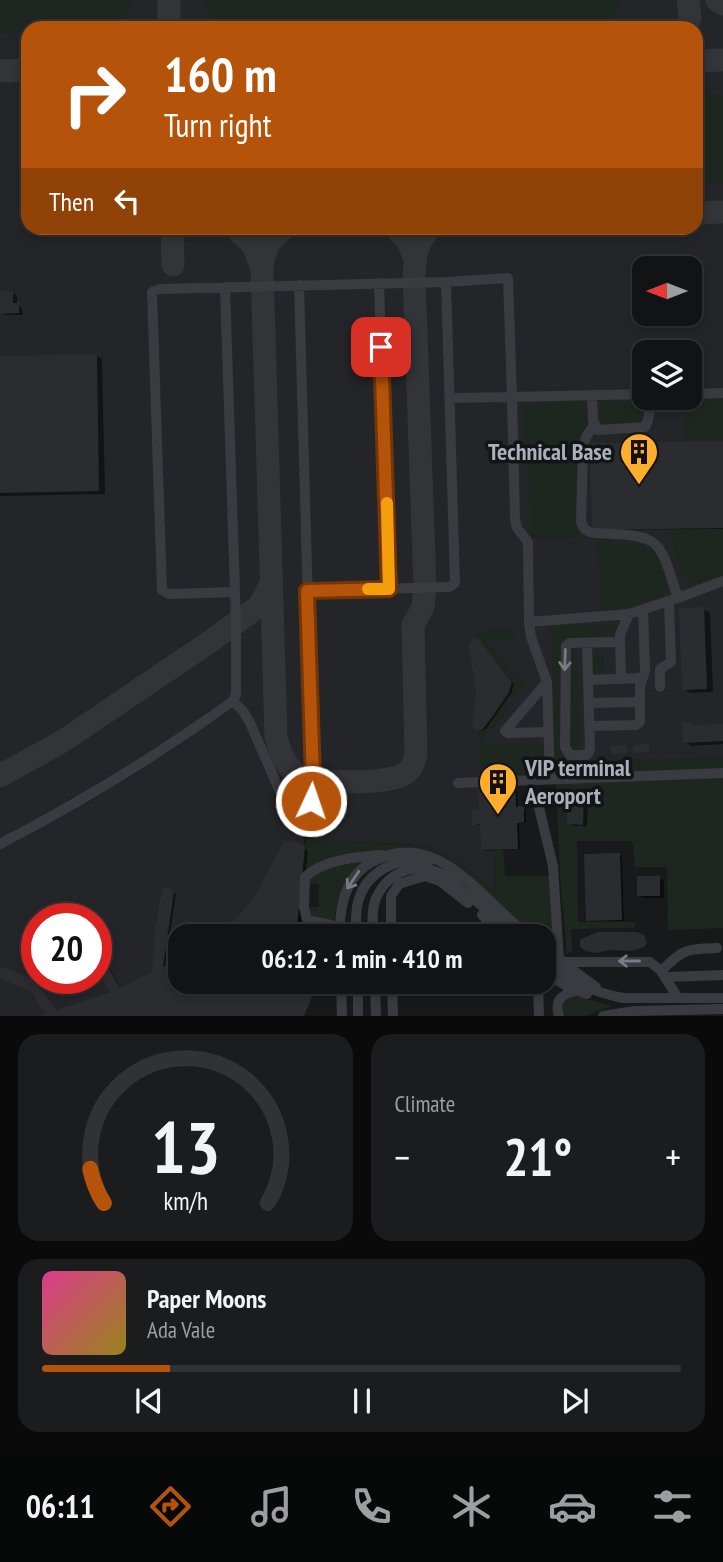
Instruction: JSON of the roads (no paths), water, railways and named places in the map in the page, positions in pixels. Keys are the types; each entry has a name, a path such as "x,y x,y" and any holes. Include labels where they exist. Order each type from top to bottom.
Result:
{"lane":[{"path":"235,592 169,594 164,592 161,585 152,292 159,289 508,278 515,519 517,528 528,542 531,637 547,682 550,780"},
{"path":"379,282 389,589"},
{"path":"307,591 449,587 455,583 446,282"},
{"path":"233,701 250,723 287,808 295,813 307,806 311,801 313,780 299,285"},
{"path":"0,844 54,816 129,771 233,701 237,681 225,287"},
{"path":"702,394 723,393"},
{"path":"451,398 632,394"},
{"path":"592,395 594,425 598,430 645,427 650,410"},
{"path":"594,425 583,447 582,522 587,532 648,538 660,547 673,599 671,662 660,669 660,687"},
{"path":"529,622 629,614 723,580"},
{"path":"589,726 638,724 641,719 640,702 645,662 643,609"},
{"path":"621,679 620,642 629,614"},
{"path":"587,643 589,753 570,755 565,747 565,650 570,643 620,642"},
{"path":"588,680 643,678"},
{"path":"547,682 506,731 548,732"},
{"path":"589,703 640,702"},
{"path":"458,783 723,773"},
{"path":"537,799 553,866 559,960"},
{"path":"341,924 343,898 352,880 367,864 396,853"},
{"path":"326,924 307,920 304,907 305,877 331,864 358,857 418,853 451,866 512,924"},
{"path":"356,924 357,904 365,884 386,867 410,860 435,863 452,872 512,924"},
{"path":"373,924 374,906 390,879 398,873 423,867 449,878 503,924"},
{"path":"391,924 391,896 394,890 399,884 425,876 440,881 490,924"},
{"path":"663,974 682,952 689,949 717,948"},
{"path":"556,958 611,996"},
{"path":"559,960 643,961 654,964 678,998"},
{"path":"556,968 575,982 611,996"},
{"path":"663,974 723,975"},
{"path":"556,979 576,991 598,996 723,998"},
{"path":"559,1016 559,998 565,993 576,991"},
{"path":"341,994 342,1016"},
{"path":"358,994 358,1016"},
{"path":"375,994 376,1016"},
{"path":"392,994 393,1016"},
{"path":"538,994 539,1016"},
{"path":"603,1016 635,1011 723,1009"}],"place":[{"name":"Technical Base","path":"639,486"},
{"name":"VIP terminal Aeroport","path":"498,816"}]}
